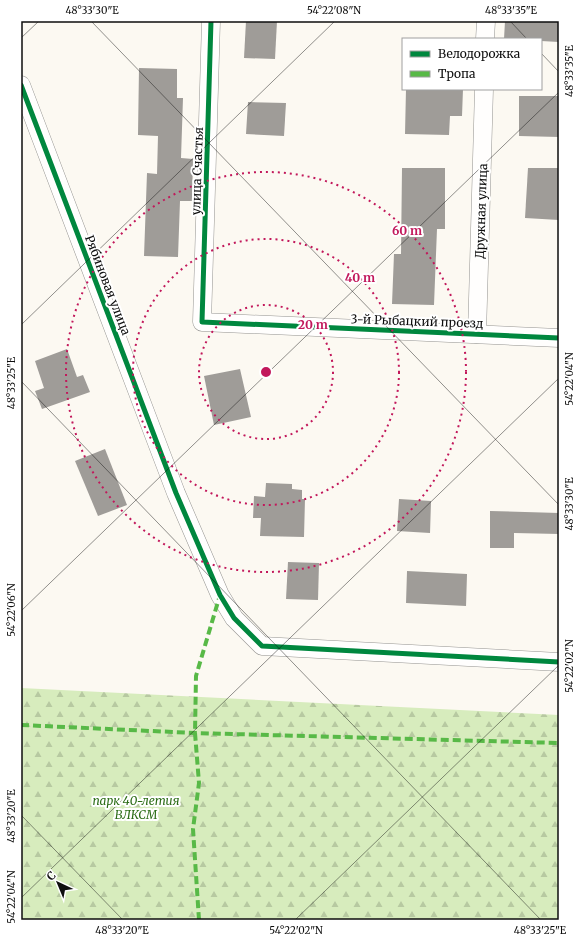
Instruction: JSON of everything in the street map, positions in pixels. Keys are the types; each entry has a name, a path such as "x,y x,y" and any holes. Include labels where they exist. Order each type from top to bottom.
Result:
{"street":[{"name":"улица Счастья","path":"202,322 210,21"},
{"path":"485,38 486,21"},
{"name":"Рябиновая улица","path":"21,85 176,493 220,595 234,618 262,646 559,662"},
{"name":"Дружная улица","path":"477,334 484,90"},
{"name":"3-й Рыбацкий проезд","path":"202,322 559,338"}],"green space":[{"name":"парк 40-летия ВЛКСМ","path":"21,688 559,715 559,920 21,920"}],"building":[{"path":"246,21 277,21 275,59 244,58"},
{"path":"505,21 559,21 559,42 542,41 542,38 504,38"},
{"path":"139,68 177,69 177,98 183,98 181,158 193,159 192,201 180,201 178,257 144,256 147,173 157,174 158,136 138,135"},
{"path":"406,90 463,90 462,116 450,116 449,135 405,134"},
{"path":"519,96 559,96 559,137 519,136"},
{"path":"248,102 286,103 284,136 246,134"},
{"path":"402,168 445,168 445,229 437,229 434,305 392,304 394,254 401,254"},
{"path":"528,168 559,168 559,220 525,218"},
{"path":"67,349 77,377 83,375 90,392 42,409 35,391 44,388 35,361"},
{"path":"240,369 251,417 214,425 204,376"},
{"path":"105,449 127,505 98,516 75,461"},
{"path":"266,483 292,484 292,489 302,490 302,499 305,499 304,537 260,536 261,518 253,518 254,496 265,497"},
{"path":"399,499 431,501 430,533 397,531"},
{"path":"490,511 559,513 559,534 514,533 514,548 490,548"},
{"path":"288,562 319,563 318,600 286,599"},
{"path":"407,571 467,574 466,606 406,603"}],"marked path":[{"path":"199,920 193,829 199,783 195,733 196,676 220,595"},
{"path":"21,725 195,733 559,743"}],"cycle path":[{"path":"211,21 202,322 559,338"},
{"path":"21,85 176,493 220,595 234,618 262,646 559,662"}]}
